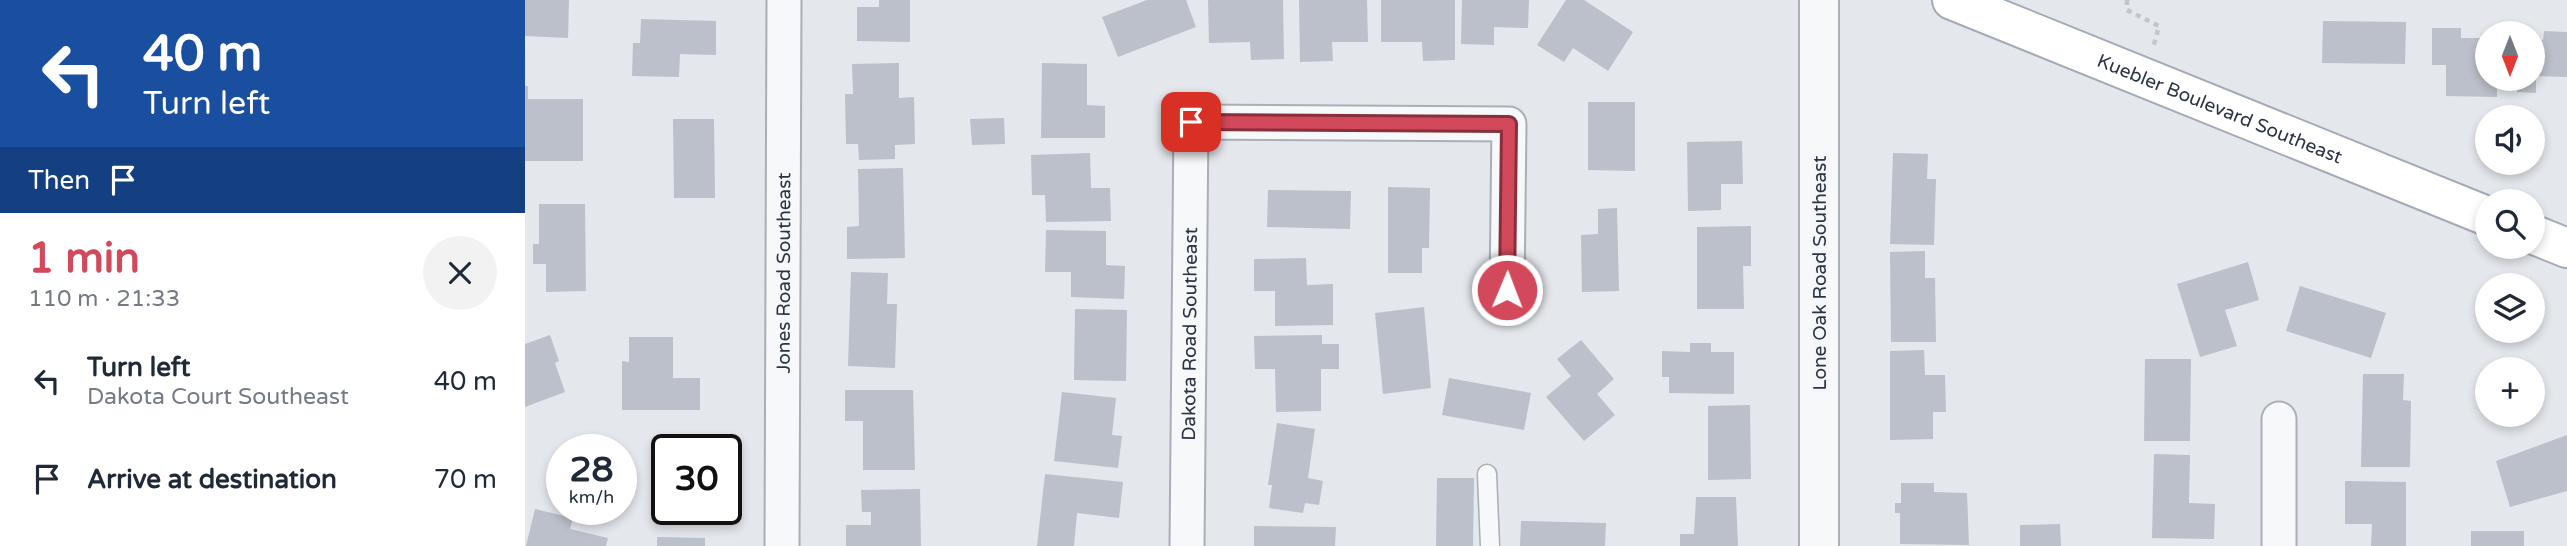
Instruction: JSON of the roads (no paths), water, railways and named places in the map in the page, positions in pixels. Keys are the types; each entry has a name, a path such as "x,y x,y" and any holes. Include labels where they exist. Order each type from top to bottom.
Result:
{"main road":[{"name":"Kuebler Boulevard Southeast","path":"1952,0 2475,211"},
{"path":"2545,239 2567,248"}],"street":[{"name":"Jones Road Southeast","path":"782,546 784,0"},
{"name":"Lone Oak Road Southeast","path":"1819,0 1819,546"},
{"name":"Dakota Road Southeast","path":"1187,546 1191,122 1509,124 1507,290"},
{"path":"2279,419 2279,546"}],"lane":[{"path":"1487,474 1490,546"}]}
